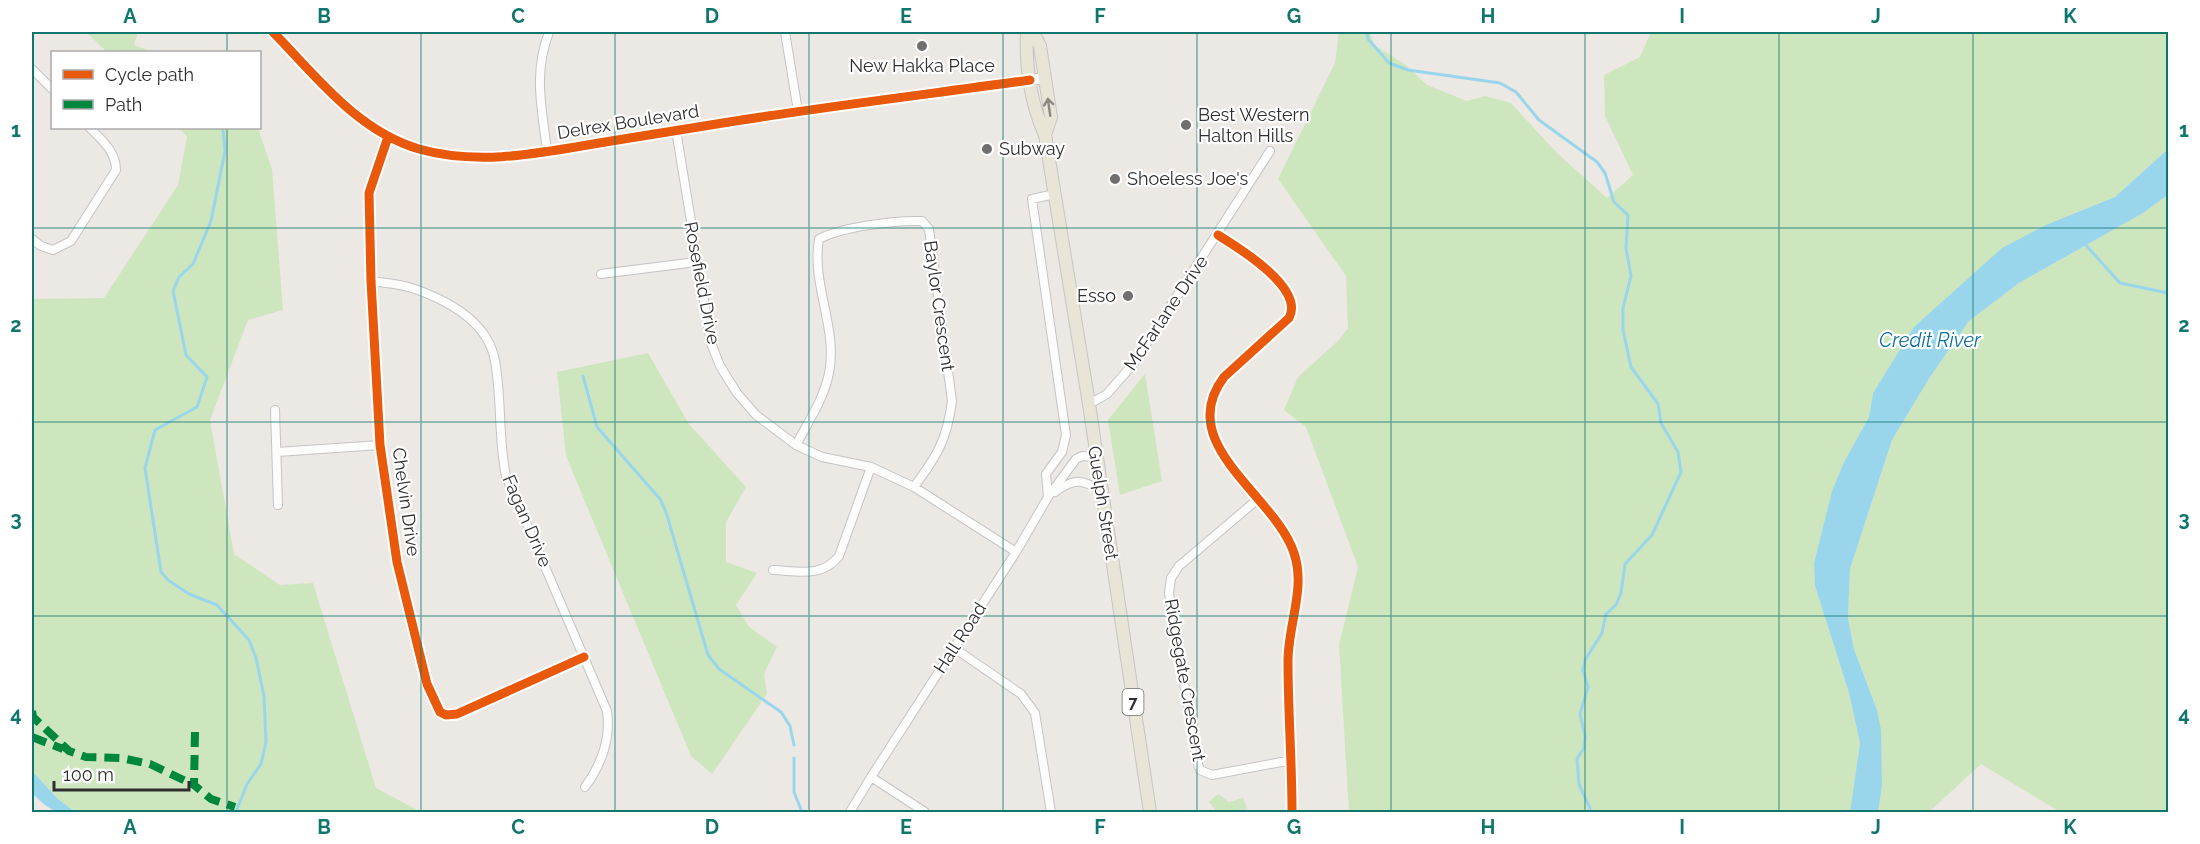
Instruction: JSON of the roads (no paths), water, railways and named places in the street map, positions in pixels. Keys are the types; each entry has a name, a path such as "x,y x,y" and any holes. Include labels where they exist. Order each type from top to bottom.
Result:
{"main road":[{"name":"Guelph Street","path":"1028,32 1026,48 1030,80 1037,118 1045,135 1055,194 1150,813"},
{"name":"Guelph Street","path":"1033,32 1040,46 1051,117 1045,135"}],"street":[{"name":"Delrex Boulevard","path":"273,32 345,107 388,137 419,149 451,156 496,158 547,152 798,111 1045,78"},
{"path":"547,152 539,86 542,51 549,32"},
{"path":"785,32 798,111"},
{"path":"32,69 51,88"},
{"path":"32,239 41,246 53,250 70,241 116,170 112,152 91,129"},
{"name":"Rosefield Drive","path":"676,130 711,343 720,366 737,393 756,415 796,445 822,457 871,467 914,487 1016,552"},
{"name":"Chelvin Drive","path":"388,137 369,193 371,281 380,445 398,562 427,684 440,712 446,715 457,714 584,657"},
{"name":"McFarlane Drive","path":"1089,404 1107,394 1134,363 1270,151"},
{"name":"Guelph Street","path":"1055,194 1032,199 1066,435"},
{"name":"Baylor Crescent","path":"796,445 824,392 830,371 831,343 816,256 819,239 831,232 906,220 922,221 929,229 952,401 949,428 935,458 914,487"},
{"path":"1218,235 1259,262 1289,296 1292,303 1289,318 1224,377 1216,387 1209,405 1210,425 1216,444 1284,529 1295,554 1299,581 1288,659 1292,813"},
{"path":"601,274 696,262"},
{"name":"Fagan Drive","path":"371,281 411,287 453,306 477,324 489,341 495,361 502,459 506,476 607,711 609,729 596,771 585,787"},
{"path":"274,410 279,504"},
{"name":"Hall Road","path":"1048,497 1046,474 1062,452 1066,435"},
{"path":"277,452 380,445"},
{"name":"Hall Road","path":"850,813 1016,552 1048,497 1076,459 1082,456 1096,457"},
{"path":"773,570 816,572 833,564 839,556 871,467"},
{"path":"1048,497 1065,485 1077,481 1091,483 1102,492"},
{"name":"Ridgegate Crescent","path":"1258,499 1179,566 1171,578 1169,593 1197,764 1200,770 1212,775 1292,760"},
{"path":"954,648 1021,694 1035,713 1051,813"},
{"path":"871,777 926,813"}],"water":[{"name":"Credit River","path":"2168,149 2168,195 2143,213 2019,283 1969,321 1930,377 1892,440 1850,569 1848,618 1854,649 1877,710 1881,730 1882,787 1878,812 1850,812 1860,743 1849,693 1815,586 1814,563 1832,491 1844,462 1869,417 1873,393 1914,327 2002,248 2048,224 2115,197"},
{"path":"32,771 58,799 75,812 56,811 32,793"}],"waterway":[{"path":"1367,32 1368,39 1389,63 1408,70 1500,83 1516,92 1539,120 1597,162 1605,173 1614,202 1628,215 1626,248 1631,276 1623,308 1623,330 1631,367 1658,404 1661,423 1678,452 1681,472 1652,535 1625,564 1621,593 1616,605 1606,614 1602,633 1585,660 1583,670 1588,687 1580,714 1585,736 1584,748 1577,759 1579,784 1590,812"},
{"path":"223,129 225,151 211,221 193,264 179,277 173,291 186,355 207,377 197,407 155,430 145,468 161,572 168,580 189,594 217,605 249,640 256,658 264,696 266,742 261,764 247,784 236,812"},
{"path":"2084,243 2120,283 2168,293"},
{"path":"583,376 597,427 660,499 666,512 708,655 719,669 781,712 790,726 794,745"},
{"path":"794,758 794,792 802,812"}],"place":[{"name":"New Hakka Place","path":"922,46"},
{"name":"Best Western Halton Hills","path":"1186,125"},
{"name":"Subway","path":"987,149"},
{"name":"Shoeless Joe's","path":"1115,179"},
{"name":"Esso","path":"1128,296"}]}
